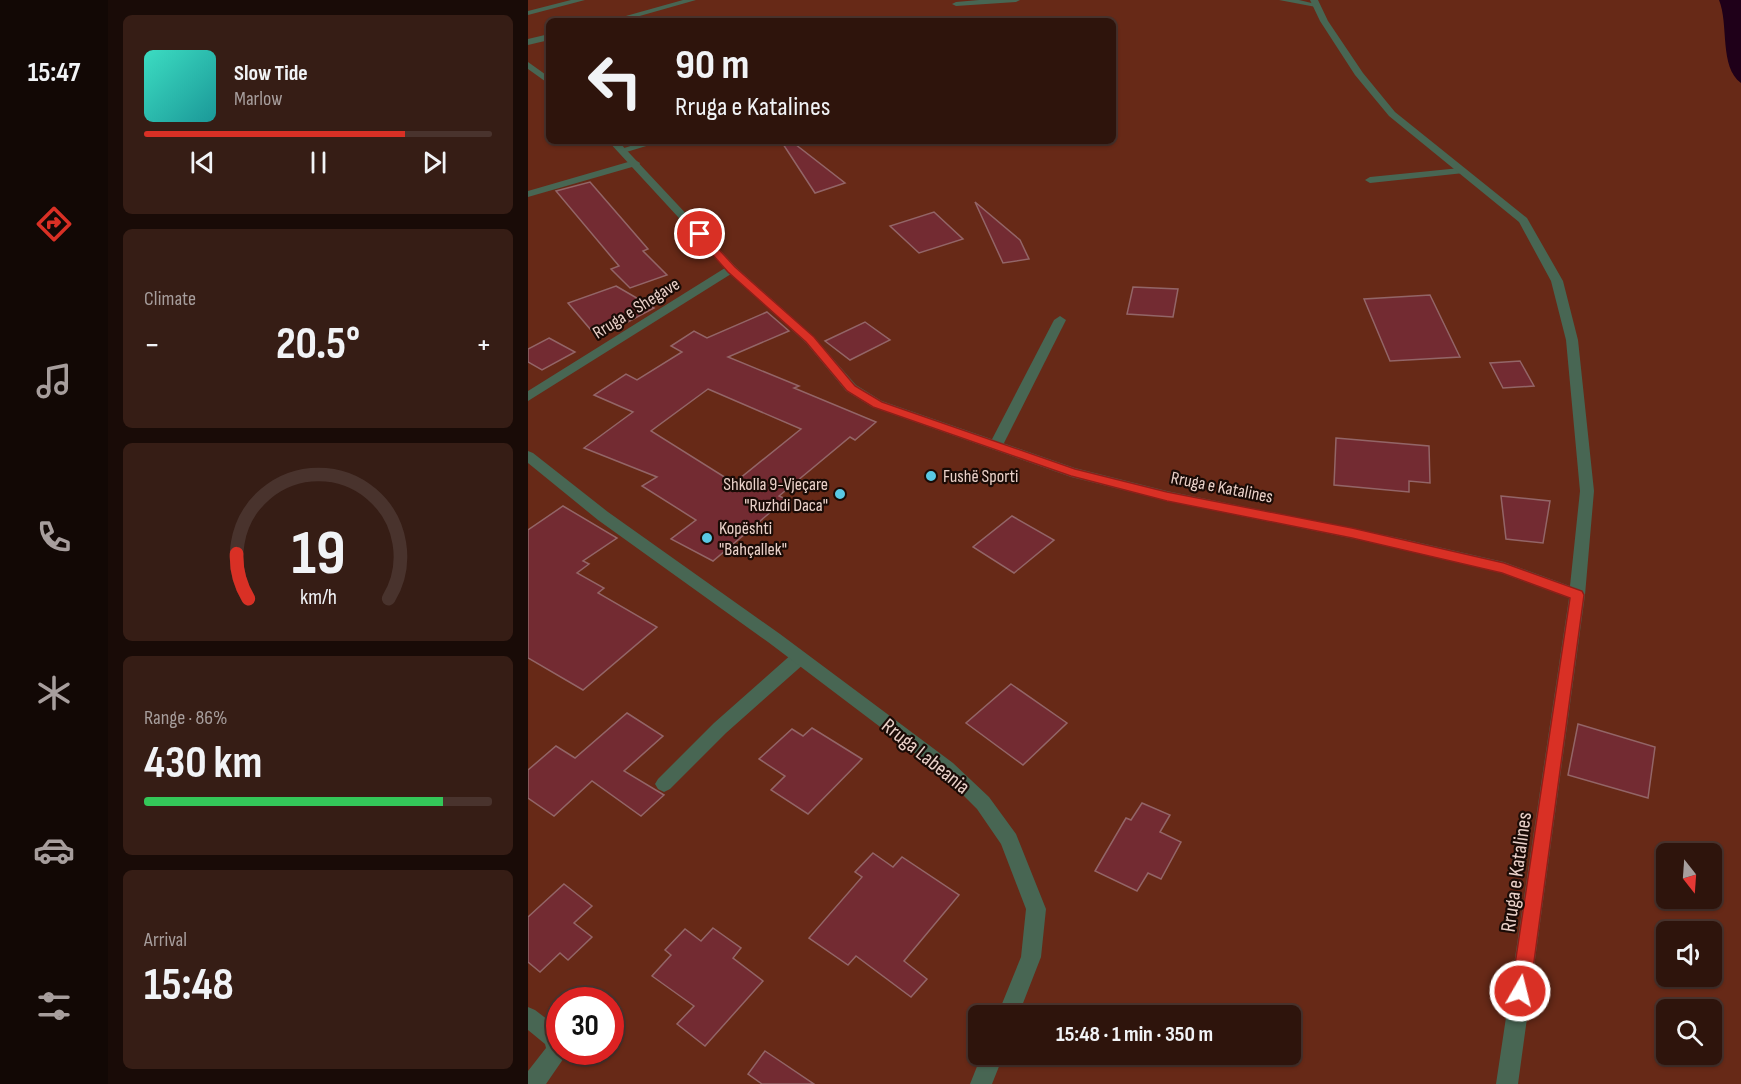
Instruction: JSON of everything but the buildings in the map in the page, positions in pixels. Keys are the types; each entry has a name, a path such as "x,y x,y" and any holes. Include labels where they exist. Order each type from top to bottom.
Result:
{"street":[{"path":"528,13 581,0"},
{"path":"623,18 692,0"},
{"path":"956,4 1016,0"},
{"path":"1283,0 1315,2"},
{"name":"Rruga e Katalines","path":"1315,2 1324,21 1354,65 1392,114 1522,220 1557,281 1572,340 1587,491 1577,595 1507,1084"},
{"path":"528,42 546,38"},
{"path":"528,65 546,79"},
{"path":"616,144 732,270 810,340 851,388 877,404 996,446 1060,321"},
{"path":"622,150 646,144"},
{"path":"528,194 635,163"},
{"path":"1370,180 1460,171"},
{"name":"Rruga e Shegave","path":"528,397 732,270"},
{"name":"Rruga e Katalines","path":"996,446 1071,472 1167,496 1388,541 1504,568 1577,595"},
{"name":"Rruga Labeania","path":"528,456 603,516 947,768 983,803 1009,840 1036,909 1031,957 1011,1005"},
{"path":"664,784 720,728 799,658"},
{"path":"528,1017 555,1038 557,1051 532,1084"},
{"path":"981,1084 989,1065"}],"shaded area":[{"path":"528,0 1741,0 1741,1084 528,1084"},
{"path":"1719,0 1741,0 1741,83 1734,76 1727,56"}],"place":[{"name":"Fushë Sporti","path":"931,476"},
{"name":"Shkolla 9-Vjeçare \"Ruzhdi Daca\"","path":"840,494"},
{"name":"Kopështi \"Bahçallek\"","path":"707,538"}],"route":[{"path":"700,234 732,270 810,340 851,388 877,404 1071,472 1167,496 1282,518 1504,568 1577,595 1520,991"}]}
